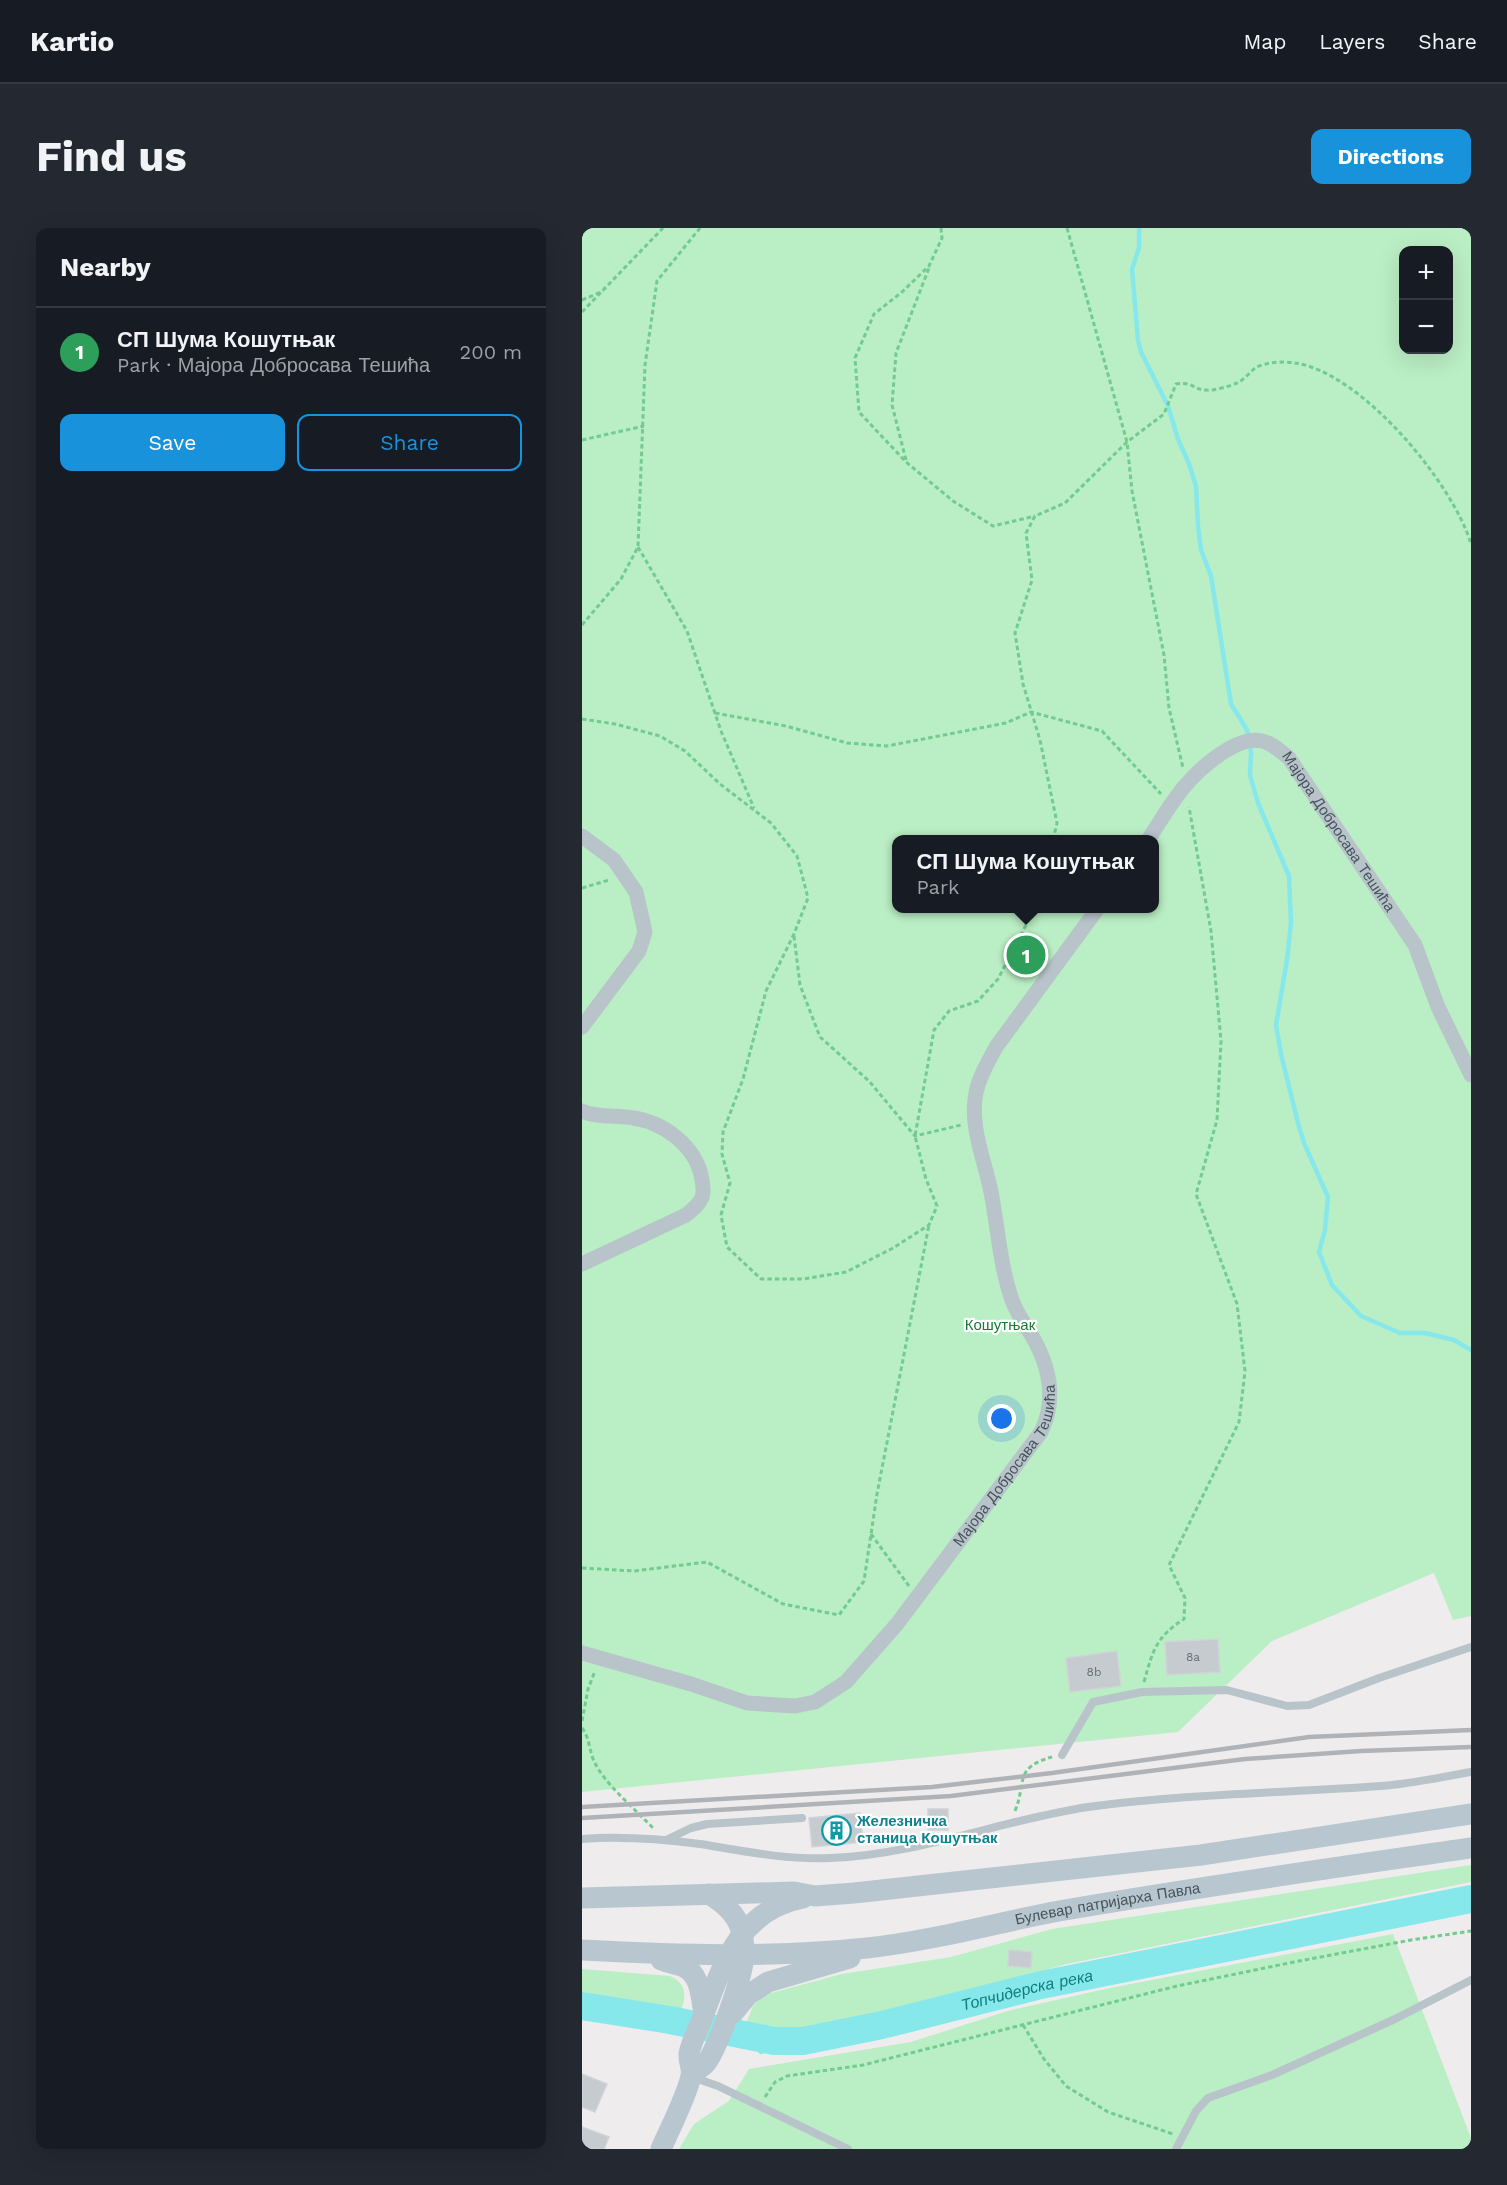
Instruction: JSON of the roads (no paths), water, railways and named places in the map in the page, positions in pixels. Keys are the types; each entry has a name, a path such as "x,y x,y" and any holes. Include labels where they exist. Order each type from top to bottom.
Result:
{"main road":[{"path":"703,2017 738,1948 761,1916 781,1904 815,1896 1180,1858 1471,1814"},
{"name":"Булевар патријарха Павла","path":"582,1950 645,1953 738,1948 867,1948 945,1937 1069,1910 1392,1858 1471,1848"},
{"path":"582,1898 794,1892 815,1896"},
{"path":"710,1894 726,1905 735,1916 742,1970 725,2021"},
{"path":"699,2055 747,1995 768,1982 844,1961 867,1948"},
{"path":"645,1953 685,1967 691,1972 700,1990 703,2017 699,2055 703,2066 691,2075 661,2149"}],"street":[{"name":"Мајора Добросава Тешића","path":"1151,835 1185,786 1226,749 1253,741 1273,745 1289,758 1415,945 1438,1007 1471,1075"},
{"path":"582,836 614,860 636,892 645,932 639,951 582,1027"},
{"name":"Мајора Добросава Тешића","path":"582,1653 747,1702 795,1706 815,1702 846,1682 897,1624 1041,1432 1049,1412 1051,1398 1049,1380 1042,1355 1017,1314 1008,1287 975,1122 975,1094 996,1047 1095,913"},
{"path":"582,1111 645,1120 669,1132 683,1144 696,1162 703,1184 703,1198 686,1215 582,1264"}],"lane":[{"path":"1062,1755 1093,1702 1142,1692 1227,1690 1287,1706 1309,1705 1379,1677 1471,1647"},
{"path":"582,1839 666,1840 790,1858 830,1858 911,1848 1073,1809 1151,1800 1384,1786 1471,1772"},
{"path":"666,1840 691,1828 707,1824 802,1818"},
{"path":"1176,2149 1196,2111 1208,2098 1272,2075 1395,2019 1471,1980"},
{"path":"691,2075 848,2149"}],"waterway":[{"path":"1139,228 1139,248 1132,269 1138,340 1141,352 1166,402"},
{"path":"1168,406 1196,486 1201,550 1211,576 1231,704 1247,730 1251,752 1250,775 1258,803 1289,876 1291,923 1276,1025 1281,1054 1304,1143 1328,1197 1325,1230 1319,1252 1332,1285 1361,1316 1400,1333 1425,1333 1454,1340 1471,1350"},
{"name":"Топчидерска река","path":"582,2006 670,2020 774,2041 803,2041 882,2025 1041,1985 1471,1899"},
{"path":"761,2052 792,2041"}],"railway":[{"path":"582,1807 932,1787 1052,1773 1309,1737 1471,1730"},
{"path":"582,1818 951,1796 1245,1759 1361,1751 1471,1747"}],"place":[{"name":"СП Шума Кошутњак","path":"1026,955"},
{"name":"Железничка станица Кошутњак","path":"836,1830"}],"park label":[{"name":"Кошутњак","path":"1000,1325"}]}
